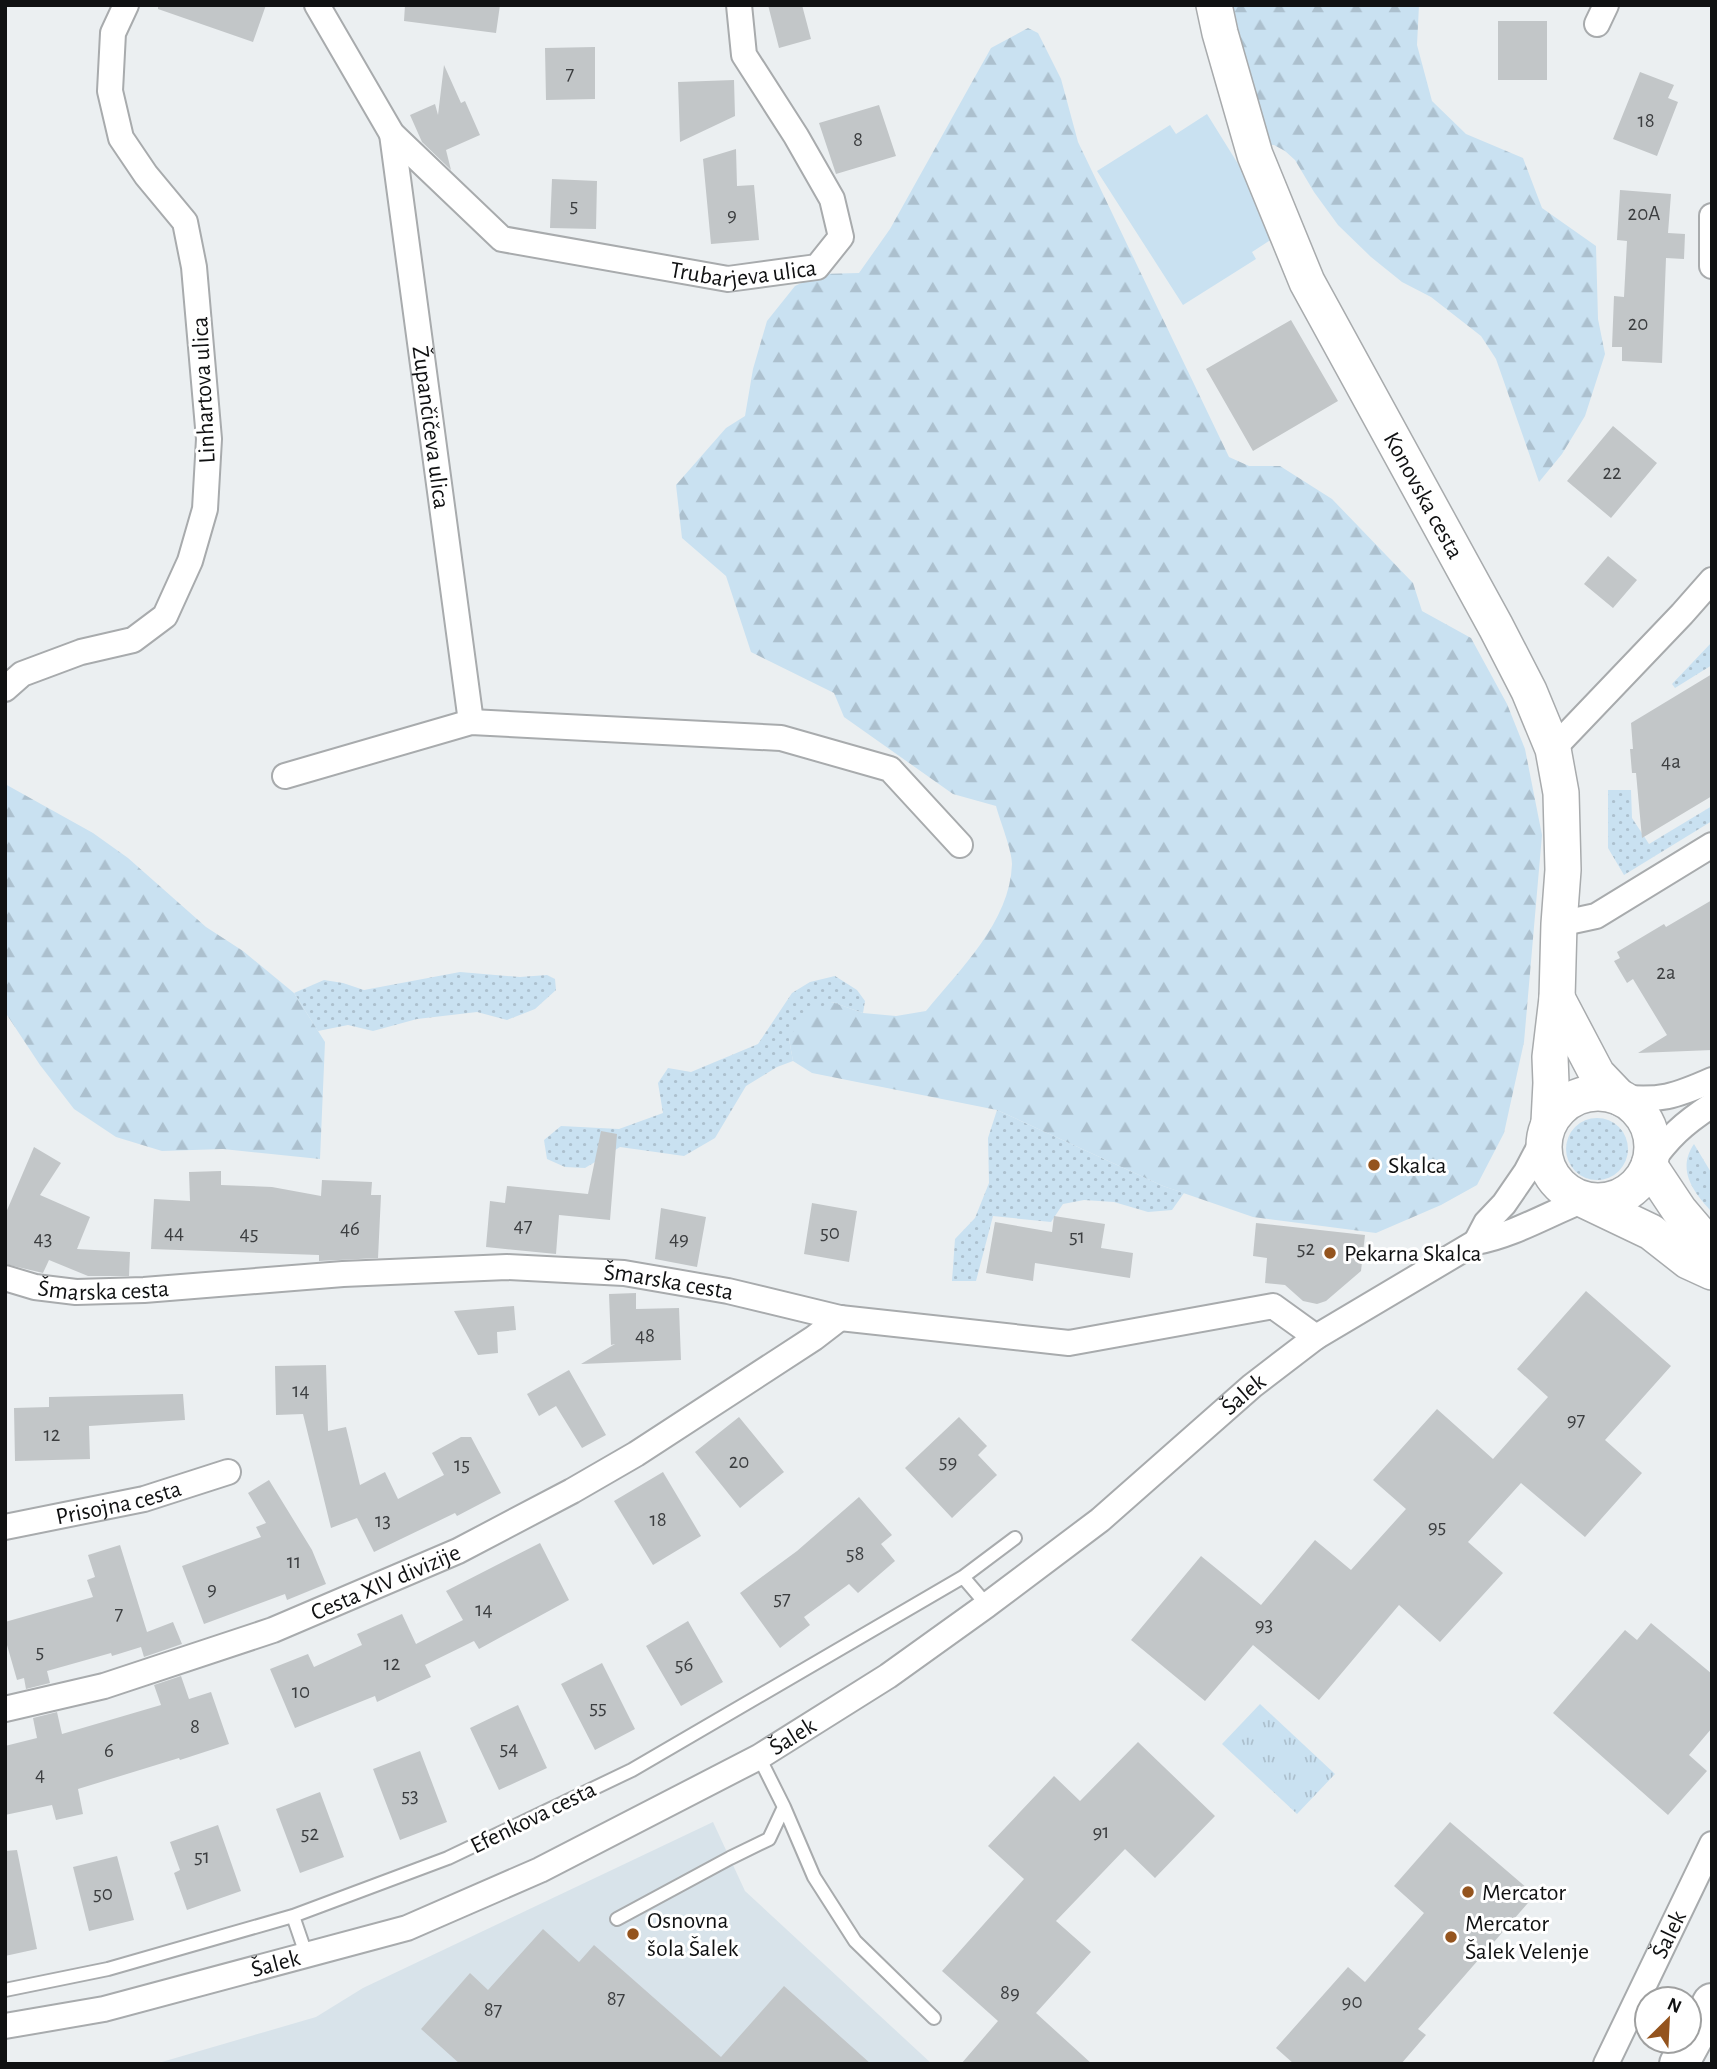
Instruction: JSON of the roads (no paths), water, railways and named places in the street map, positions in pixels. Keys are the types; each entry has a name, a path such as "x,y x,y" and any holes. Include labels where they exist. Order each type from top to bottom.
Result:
{"main road":[{"path":"1679,2064 1712,2003"}],"street":[{"name":"Linhartova ulica","path":"5,689 22,674 80,652 133,640 165,616 191,561 205,509 209,439 194,267 185,222 146,175 121,138 110,92 113,33 126,5"},
{"name":"Župančičeva ulica","path":"317,5 392,134 502,239"},
{"name":"Trubarjeva ulica","path":"502,239 728,279 817,267 841,237 832,199 796,136 744,55 739,5"},
{"name":"Konovska cesta","path":"1214,5 1255,155 1307,282 1496,627 1529,691 1553,749 1561,793 1563,870 1557,999 1550,1057 1551,1083 1546,1130"},
{"name":"Župančičeva ulica","path":"392,134 471,722"},
{"path":"1712,216 1712,266"},
{"path":"1553,749 1712,580"},
{"path":"285,776 471,722 781,738 890,769 960,845"},
{"path":"1559,924 1596,916 1712,845"},
{"path":"1557,999 1597,1074 1644,1118 1652,1149 1649,1165 1679,1210 1712,1249"},
{"path":"1476,1242 1486,1223 1504,1204 1526,1172 1558,1109 1572,1099 1603,1093 1619,1097 1661,1099 1712,1080"},
{"path":"1476,1242 1500,1238 1584,1200 1600,1202 1616,1199 1630,1191 1642,1179 1667,1140 1712,1105"},
{"path":"1546,1130 1543,1154 1556,1183 1569,1194 1651,1232 1688,1261 1712,1272"},
{"name":"Šalek","path":"5,2026 104,2009 407,1928 540,1870 759,1757 888,1676 1100,1520 1251,1386 1316,1337 1476,1242"},
{"name":"Šmarska cesta","path":"5,1278 35,1287 103,1292 343,1274 507,1267 624,1273 728,1291 840,1318 1069,1343 1273,1306 1316,1337"},
{"name":"Cesta XIV divizije","path":"5,1709 104,1686 272,1630 458,1551 636,1454 814,1338 840,1318"},
{"name":"Prisojna cesta","path":"5,1527 144,1499 228,1472"},
{"name":"Šalek","path":"1606,2064 1712,1844"}],"lane":[{"name":"Efenkova cesta","path":"5,1990 108,1969 293,1916 448,1858 632,1770 962,1577 1015,1538"},
{"path":"962,1577 987,1605"},
{"path":"759,1757 814,1877 855,1941 934,2018"},
{"path":"617,1919 769,1839 784,1807"},
{"path":"293,1916 306,1954"}],"place":[{"name":"Skalca","path":"1374,1165"},
{"name":"Pekarna Skalca","path":"1330,1253"},
{"name":"Mercator","path":"1468,1892"},
{"name":"Osnovna šola Šalek","path":"633,1934"},
{"name":"Mercator Šalek Velenje","path":"1451,1937"}]}
